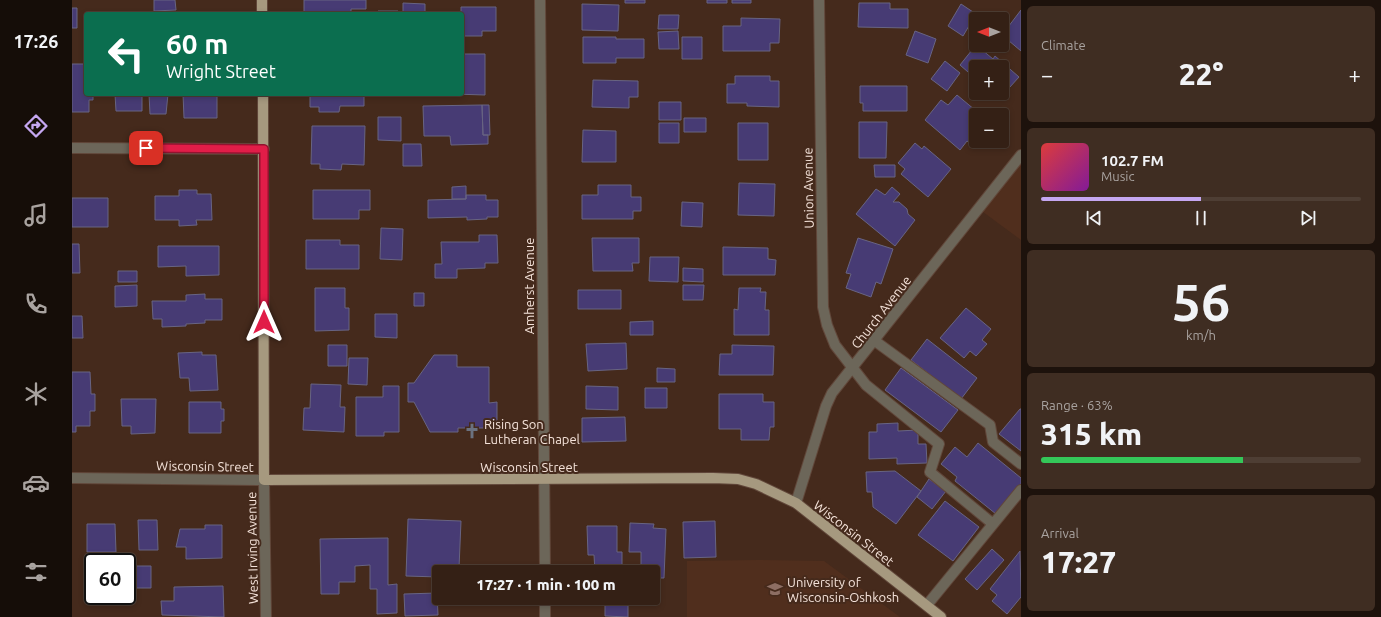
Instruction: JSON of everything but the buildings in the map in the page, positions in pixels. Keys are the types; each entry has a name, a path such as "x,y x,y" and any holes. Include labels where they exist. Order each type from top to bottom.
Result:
{"main road":[{"path":"262,0 262,12"},
{"name":"West Irving Avenue","path":"263,96 264,480"},
{"name":"Wisconsin Street","path":"264,480 738,479 764,487 796,504 941,617"}],"street":[{"name":"Amherst Avenue","path":"540,0 545,565"},
{"name":"Union Avenue","path":"819,0 823,307 827,326 835,345 854,367 866,385 939,444 930,472 993,524"},
{"path":"72,148 264,149"},
{"name":"Church Avenue","path":"796,504 826,406 832,393 875,341 1021,155"},
{"path":"875,341 990,425 993,442 1021,464"},
{"name":"Wisconsin Street","path":"72,478 264,480"},
{"name":"West Irving Avenue","path":"264,480 266,617"},
{"path":"927,605 1021,490"},
{"path":"545,605 545,617"}],"shaded area":[{"path":"1021,155 1021,240 979,209"},
{"name":"University of Wisconsin-Oshkosh","path":"687,561 824,561 900,617 687,617"}],"place":[{"name":"Rising Son Lutheran Chapel","path":"472,431"},
{"name":"University of Wisconsin-Oshkosh","path":"775,589"}],"route":[{"path":"146,148 264,149 264,322"}]}
